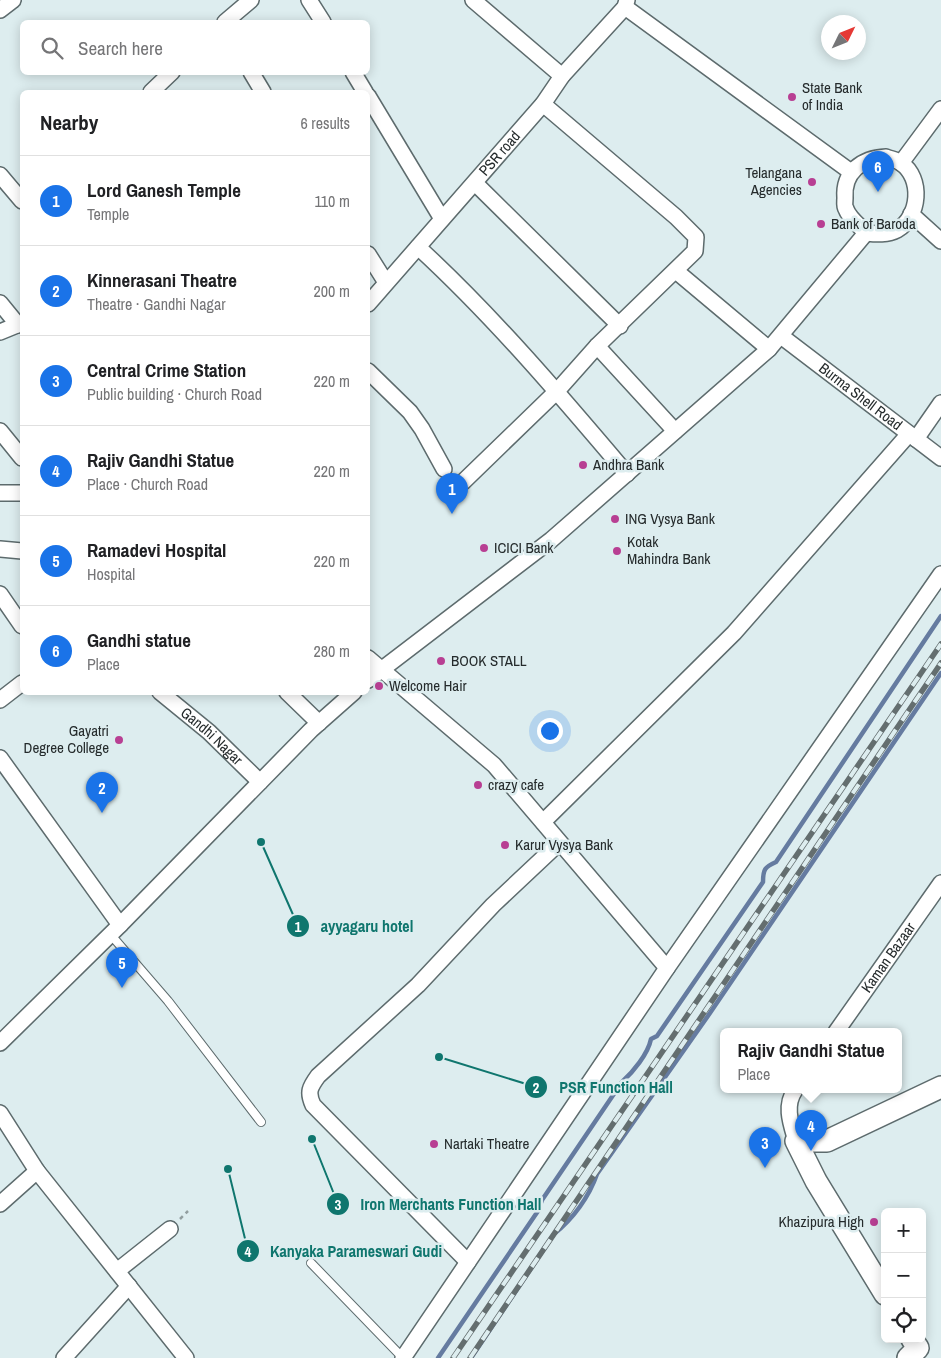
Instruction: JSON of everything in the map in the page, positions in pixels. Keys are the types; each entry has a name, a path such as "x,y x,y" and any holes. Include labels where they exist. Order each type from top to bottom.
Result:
{"street":[{"path":"0,10 13,0"},
{"path":"227,20 251,0"},
{"path":"309,0 321,20"},
{"path":"473,0 562,76"},
{"path":"626,3 851,172"},
{"name":"PSR road","path":"370,301 385,282 475,183 543,104 562,76 626,3"},
{"path":"153,90 169,75"},
{"path":"253,75 262,90"},
{"path":"355,75 364,90"},
{"path":"370,99 442,220"},
{"path":"463,482 557,392 597,346 676,272 695,251 696,237 543,104"},
{"path":"900,163 941,109"},
{"path":"886,157 900,163 909,172 915,185 916,200 911,214 897,230 882,234 866,233 846,209 844,187 851,172 862,163 874,158 886,157"},
{"path":"0,175 20,199"},
{"path":"475,183 620,326"},
{"path":"911,214 941,241"},
{"path":"370,678 551,540 769,349 866,233"},
{"path":"418,247 450,277 557,392 627,474"},
{"path":"370,257 385,282"},
{"path":"676,272 769,349"},
{"path":"0,303 20,324 0,332"},
{"name":"Burma Shell Road","path":"780,336 941,458"},
{"path":"597,346 675,431"},
{"path":"370,373 410,412 422,429 444,469"},
{"path":"543,822 734,633 941,403"},
{"path":"0,431 20,456"},
{"path":"0,494 20,493"},
{"path":"0,549 20,551"},
{"path":"403,1358 667,968 941,574"},
{"path":"0,594 20,623"},
{"path":"370,660 494,765 667,968"},
{"path":"0,700 20,685"},
{"name":"Gandhi Nagar","path":"164,695 209,732 260,782"},
{"path":"290,695 319,723"},
{"path":"0,1042 116,930 319,723 351,695"},
{"path":"0,758 116,930"},
{"path":"468,1262 313,1105 308,1095 310,1086 318,1076 418,985 493,905 559,843"},
{"name":"Kaman Bazaar","path":"839,1028 941,883"},
{"path":"796,1141 827,1141 941,1087"},
{"path":"793,1093 788,1114 796,1141 816,1181 881,1287"},
{"path":"0,1113 36,1171 186,1358"},
{"path":"816,1181 827,1141"},
{"path":"0,1204 36,1171"},
{"path":"116,1270 170,1229"},
{"path":"64,1358 129,1286"}],"lane":[{"path":"116,930 261,1122"},
{"path":"310,1263 403,1358"}],"waterway":[{"path":"438,1358 538,1211 542,1200 622,1082 643,1057 651,1039 657,1036 763,882 765,869 776,862 941,616"},
{"path":"471,1358 554,1234 568,1222 580,1207 590,1191 597,1174 710,1013 941,673"}],"railway":[{"path":"453,1358 941,644"},
{"path":"470,1358 941,663"}],"place":[{"name":"State Bank of India","path":"792,97"},
{"name":"Telangana Agencies","path":"812,182"},
{"name":"Gandhi statue","path":"878,192"},
{"name":"Bank of Baroda","path":"821,224"},
{"name":"Andhra Bank","path":"583,465"},
{"name":"Lord Ganesh Temple","path":"452,514"},
{"name":"ING Vysya Bank","path":"615,519"},
{"name":"ICICI Bank","path":"484,548"},
{"name":"Kotak Mahindra Bank","path":"617,551"},
{"name":"BOOK STALL","path":"441,661"},
{"name":"Welcome Hair","path":"379,686"},
{"name":"Gayatri Degree College","path":"119,740"},
{"name":"crazy cafe","path":"478,785"},
{"name":"Kinnerasani Theatre","path":"102,813"},
{"name":"ayyagaru hotel","path":"261,842"},
{"name":"Karur Vysya Bank","path":"505,845"},
{"name":"Ramadevi Hospital","path":"122,988"},
{"name":"PSR Function Hall","path":"439,1057"},
{"name":"Iron Merchants Function Hall","path":"312,1139"},
{"name":"Nartaki Theatre","path":"434,1144"},
{"name":"Rajiv Gandhi Statue","path":"811,1151"},
{"name":"Central Crime Station","path":"765,1168"},
{"name":"Kanyaka Parameswari Gudi","path":"228,1169"},
{"name":"Khazipura High","path":"874,1222"}]}
